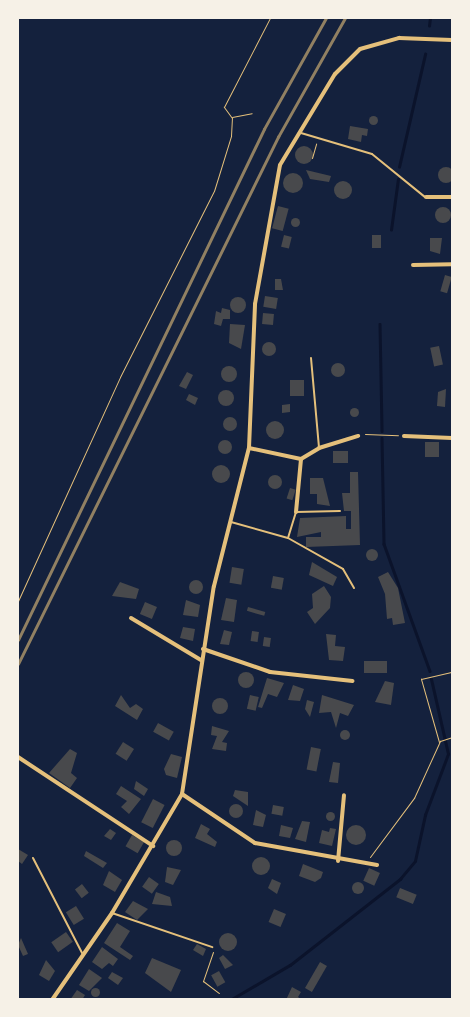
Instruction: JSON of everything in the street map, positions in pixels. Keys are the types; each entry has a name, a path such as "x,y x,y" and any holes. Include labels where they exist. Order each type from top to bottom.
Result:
{"street":[{"path":"52,1000 112,913 182,794 203,649 230,522 250,448 252,345 260,261 276,173 335,74 360,49 399,38 452,40"},
{"path":"426,197 452,197"},
{"path":"413,265 452,264"},
{"path":"250,448 302,459 319,448 358,436"},
{"path":"404,436 452,438"},
{"path":"296,512 302,459"},
{"path":"131,618 202,660"},
{"path":"203,649 270,672 353,680"},
{"path":"18,757 153,846"},
{"path":"182,794 256,843 338,861 377,865"},
{"path":"338,861 344,795"}],"lane":[{"path":"299,132 380,158 426,197"},
{"path":"311,358 319,448"},
{"path":"288,538 296,512 340,511"},
{"path":"230,522 288,538 344,569 354,588"},
{"path":"32,858 83,955"},
{"path":"112,913 212,947"}],"path":[{"path":"18,601 120,377 214,191 231,136 231,117 224,106 270,18"},
{"path":"231,117 252,114"},
{"path":"312,158 318,139"},
{"path":"358,436 404,436"},
{"path":"365,863 414,798 438,744 439,733 421,678 452,672"},
{"path":"439,733 445,738"},
{"path":"438,744 445,738 452,737"},
{"path":"212,947 212,963 203,981 219,993"}],"building":[{"path":"373,115 378,120 373,125 368,120"},
{"path":"350,126 368,129 367,136 362,135 361,142 348,139"},
{"path":"304,146 310,149 313,155 310,161 304,164 298,161 295,155 298,149"},
{"path":"443,167 449,167 454,172 452,181 443,183 438,178 438,172"},
{"path":"306,170 331,176 329,182 310,179"},
{"path":"293,173 300,176 303,183 300,190 293,193 286,190 283,183 286,176"},
{"path":"339,181 347,181 352,186 350,197 339,199 334,194 334,186"},
{"path":"278,206 289,209 283,231 272,228"},
{"path":"440,207 446,207 451,212 449,221 440,223 435,218 435,212"},
{"path":"295,217 300,222 295,227 290,222"},
{"path":"284,235 292,237 289,249 281,247"},
{"path":"372,235 381,235 381,248 372,248"},
{"path":"430,238 442,238 440,254 430,251"},
{"path":"445,275 452,277 447,293 440,291"},
{"path":"275,279 281,279 283,290 275,290"},
{"path":"265,296 278,298 276,309 263,307"},
{"path":"238,297 246,305 238,313 230,305"},
{"path":"222,308 230,310 230,319 223,319 221,326 214,324 216,311 221,313"},
{"path":"263,313 274,314 273,325 262,324"},
{"path":"230,324 245,325 241,349 229,343"},
{"path":"266,342 272,342 276,349 272,356 266,356 262,352 262,346"},
{"path":"439,346 443,365 434,366 430,348"},
{"path":"338,363 343,365 345,370 343,375 338,377 333,375 331,370 333,365"},
{"path":"226,366 232,366 237,371 235,380 226,382 221,377 221,371"},
{"path":"187,372 193,375 186,389 179,386"},
{"path":"290,380 304,380 304,396 290,396"},
{"path":"446,389 445,407 437,406 438,392"},
{"path":"226,390 234,398 226,406 218,398"},
{"path":"189,394 198,398 195,405 186,400"},
{"path":"290,404 290,412 282,413 282,405"},
{"path":"354,407 359,412 354,417 349,412"},
{"path":"227,417 233,417 237,424 233,431 227,431 223,427 223,421"},
{"path":"275,421 282,423 284,430 282,437 275,439 268,437 266,430 268,423"},
{"path":"222,440 228,440 232,447 228,454 222,454 218,450 218,444"},
{"path":"425,442 439,442 439,457 425,457"},
{"path":"333,451 348,451 348,463 333,463"},
{"path":"221,465 227,468 230,474 227,480 221,483 215,480 212,474 215,468"},
{"path":"350,472 358,472 360,545 306,547 306,537 321,537 321,532 297,537 300,518 346,516 346,529 351,529 351,511 344,511 342,493 350,493"},
{"path":"272,475 278,475 282,482 278,489 272,489 268,485 268,479"},
{"path":"310,478 323,478 330,506 317,504 317,494 310,494"},
{"path":"290,488 296,490 292,500 287,498"},
{"path":"370,549 374,549 378,555 374,561 370,561 366,557 366,553"},
{"path":"312,562 337,577 333,586 309,575"},
{"path":"232,567 244,569 241,585 229,583"},
{"path":"388,572 398,588 405,623 393,625 392,618 387,619 385,594 378,577"},
{"path":"273,576 284,578 282,590 271,588"},
{"path":"193,580 199,580 203,587 199,594 193,594 189,590 189,584"},
{"path":"120,582 139,589 136,599 112,596"},
{"path":"324,586 331,597 330,608 315,624 307,612 313,608 312,594"},
{"path":"226,598 237,600 234,622 221,620"},
{"path":"186,600 200,605 198,617 183,615"},
{"path":"145,602 157,607 152,619 140,614"},
{"path":"248,607 265,612 264,616 247,611"},
{"path":"183,627 195,629 193,641 180,638"},
{"path":"224,630 232,632 229,645 220,644"},
{"path":"252,631 259,632 258,642 251,641"},
{"path":"326,634 336,635 335,646 345,647 343,661 329,660"},
{"path":"264,637 271,638 270,647 263,646"},
{"path":"364,661 387,661 387,673 364,673"},
{"path":"243,672 249,672 254,677 252,686 243,688 238,683 238,677"},
{"path":"267,678 284,683 277,697 268,694 262,708 258,707"},
{"path":"385,681 394,683 391,705 375,702"},
{"path":"293,685 304,689 300,701 288,700"},
{"path":"121,695 130,708 136,704 143,709 137,720 115,706"},
{"path":"250,695 259,697 256,711 247,709"},
{"path":"322,695 354,705 348,716 340,713 336,728 331,712 319,713"},
{"path":"217,698 223,698 228,703 226,712 217,714 212,709 212,703"},
{"path":"307,700 314,702 310,717 305,709"},
{"path":"158,723 174,732 169,740 153,732"},
{"path":"212,726 229,731 222,742 227,743 226,751 212,749 217,736 211,735"},
{"path":"343,730 347,730 350,735 349,739 343,740 340,737 340,733"},
{"path":"123,742 134,749 127,761 116,754"},
{"path":"311,747 321,749 316,771 307,770"},
{"path":"70,749 77,753 71,773 77,778 70,788 49,773"},
{"path":"171,754 182,757 177,778 166,775 164,769"},
{"path":"333,762 340,763 338,783 329,782"},
{"path":"136,781 148,789 144,796 134,789"},
{"path":"121,786 141,799 129,814 121,807 127,801 116,794"},
{"path":"235,790 248,792 248,806 233,796"},
{"path":"153,799 165,805 153,828 141,822"},
{"path":"236,804 241,806 243,811 241,816 236,818 231,816 229,811 231,806"},
{"path":"273,805 284,807 282,816 271,814"},
{"path":"256,810 266,815 263,827 253,825"},
{"path":"330,811 335,816 330,821 325,816"},
{"path":"302,821 310,822 306,842 295,839"},
{"path":"201,824 210,829 207,834 217,842 215,847 195,838"},
{"path":"281,825 293,828 290,838 279,836"},
{"path":"356,825 363,828 366,835 363,842 356,845 349,842 346,835 349,828"},
{"path":"330,828 336,829 332,846 319,843 322,830 329,832"},
{"path":"110,829 116,833 111,840 104,836"},
{"path":"132,835 144,842 138,853 126,846"},
{"path":"171,840 177,840 182,845 180,854 171,856 166,851 166,845"},
{"path":"18,849 28,855 22,864 18,861"},
{"path":"86,851 107,863 103,868 84,856"},
{"path":"261,857 269,862 270,866 265,874 261,875 253,870 252,866 257,858"},
{"path":"303,864 323,872 321,878 315,882 299,876"},
{"path":"167,867 181,870 173,885 165,882"},
{"path":"369,868 380,873 374,886 363,881"},
{"path":"109,871 122,880 115,892 103,885"},
{"path":"149,877 159,884 152,894 142,887"},
{"path":"272,879 281,883 277,894 268,888"},
{"path":"356,882 360,882 364,888 360,894 356,894 352,890 352,886"},
{"path":"82,884 89,893 82,898 75,890"},
{"path":"400,888 417,895 413,904 396,897"},
{"path":"156,892 170,897 172,906 152,904"},
{"path":"133,901 148,909 137,920 125,912"},
{"path":"76,906 84,919 74,925 66,912"},
{"path":"274,909 286,914 280,927 269,922"},
{"path":"117,923 130,931 120,947 133,956 130,960 104,943"},
{"path":"66,932 73,942 58,952 51,942"},
{"path":"228,933 236,938 237,942 232,950 228,951 220,946 219,942 224,934"},
{"path":"21,938 28,954 23,956 18,945"},
{"path":"197,944 206,949 203,956 193,950"},
{"path":"102,947 118,959 113,966 109,963 102,969 92,962"},
{"path":"223,955 233,965 225,969 219,958"},
{"path":"152,958 181,970 171,992 145,973"},
{"path":"46,960 55,971 49,981 39,975"},
{"path":"320,962 327,966 312,992 305,988"},
{"path":"89,969 102,978 89,991 79,985"},
{"path":"219,971 225,982 217,987 211,975"},
{"path":"112,972 123,978 118,985 108,978"},
{"path":"95,987 100,992 95,997 90,992"},
{"path":"292,987 301,992 298,997 302,1000 286,1000"},
{"path":"77,990 85,995 82,1000 70,1000"}],"waterway":[{"path":"429,26 430,18"},
{"path":"399,167 425,54"},
{"path":"391,230 398,179"},
{"path":"380,324 382,431"},
{"path":"382,438 384,544 430,671"},
{"path":"230,1000 290,965 400,879 415,861 425,815 448,754 431,679"}],"railway":[{"path":"18,640 264,129 326,18"},
{"path":"18,664 278,137 345,18"}]}
